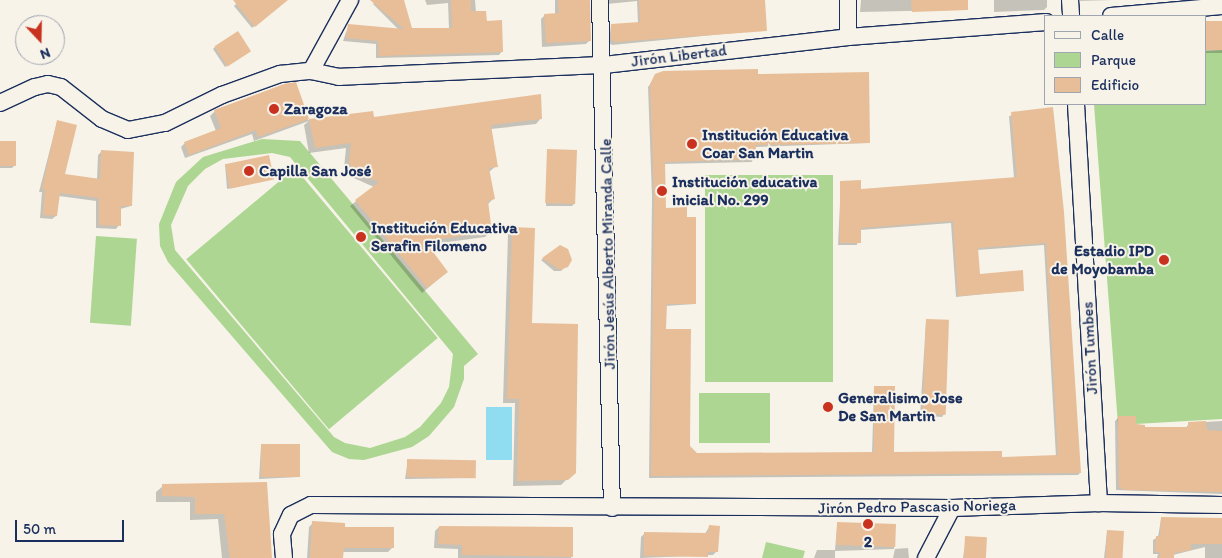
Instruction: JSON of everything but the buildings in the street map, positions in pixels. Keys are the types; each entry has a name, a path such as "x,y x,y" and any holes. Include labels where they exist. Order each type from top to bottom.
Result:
{"street":[{"path":"311,71 350,0"},
{"name":"Jirón Jesús Alberto Miranda Calle","path":"600,0 604,65 612,508"},
{"path":"848,0 848,37"},
{"path":"1070,0 1071,15"},
{"path":"1122,15 1222,6"},
{"name":"Jirón Libertad","path":"0,103 48,84 61,87 102,119 119,127 144,128 165,123 222,95 280,74 311,71 339,77 604,65 848,37 1044,22"},
{"name":"Jirón Tumbes","path":"1076,105 1099,503"},
{"name":"Jirón Pedro Pascasio Noriega","path":"284,558 282,534 291,516 311,505 612,508 952,508 1099,503 1222,505"},
{"path":"926,558 952,508"}],"green space":[{"name":"Estadio IPD de Moyobamba","path":"1222,50 1222,419 1118,425 1094,105 1207,105 1207,51"},
{"path":"262,139 300,141 478,354 464,366 464,379 454,407 429,436 412,447 364,460 349,459 332,452 168,262 160,246 159,224 176,182 203,157","holes":["272,153 290,157 453,354 449,387 441,403 420,427 405,437 370,448 345,443 334,437 175,250 171,225 188,186 205,169 223,159"]},
{"path":"295,168 438,338 329,429 186,259"},
{"path":"705,175 833,175 833,382 705,382"},
{"path":"96,236 137,239 131,326 90,323"},
{"path":"699,393 770,393 770,443 699,443"},
{"path":"766,542 805,551 803,558 762,558"}],"water":[{"path":"486,407 512,407 512,460 486,460"}],"place":[{"name":"Zaragoza","path":"274,109"},
{"name":"Institución Educativa Coar San Martin","path":"692,144"},
{"name":"Capilla San José","path":"249,171"},
{"name":"Institución educativa inicial No. 299","path":"662,191"},
{"name":"Institución Educativa Serafin Filomeno","path":"361,237"},
{"name":"Estadio IPD de Moyobamba","path":"1164,260"},
{"name":"Generalisimo Jose De San Martin","path":"828,407"},
{"name":"2","path":"868,524"}]}
